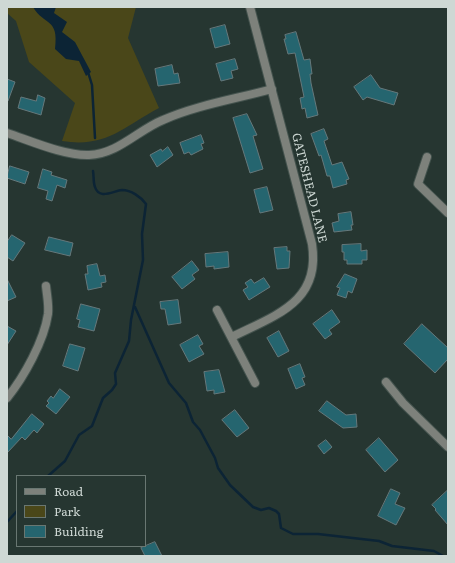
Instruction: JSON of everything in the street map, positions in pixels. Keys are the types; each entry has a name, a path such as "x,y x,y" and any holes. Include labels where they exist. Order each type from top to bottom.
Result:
{"street":[{"name":"GATESHEAD LANE","path":"232,337 288,308 298,299 307,288 313,272 314,256 250,7"},
{"path":"7,134 70,153 88,156 97,155 119,146 147,127 169,118 272,89"},
{"path":"427,158 418,184 448,213"},
{"path":"7,398 28,366 48,316 46,286"},
{"path":"218,310 255,383"},
{"path":"386,382 403,403 448,447"}],"green space":[{"path":"7,7 136,7 128,38 159,108 124,129 103,139 78,142 62,141 75,103 29,62 16,21 7,13"}],"water":[{"path":"33,7 56,7 54,13 67,22 62,32 75,42 91,72 86,76 79,61 66,59 55,49 56,39 53,27 37,13"}],"building":[{"path":"225,25 230,44 215,48 210,29"},
{"path":"296,32 304,60 310,59 312,74 310,74 311,83 318,115 307,118 305,108 302,109 300,98 304,97 295,53 288,54 284,39 286,39 285,35"},
{"path":"235,59 238,69 231,71 233,78 221,81 216,64"},
{"path":"172,65 174,74 178,73 180,83 158,86 155,69"},
{"path":"371,75 380,88 398,93 394,105 367,97 363,100 354,87"},
{"path":"7,79 15,82 8,101 7,101"},
{"path":"38,95 45,98 41,115 18,108 21,97 36,101"},
{"path":"247,114 257,135 253,136 263,169 250,173 233,118"},
{"path":"324,129 328,139 324,141 332,165 342,162 349,179 346,180 347,184 333,188 330,176 327,176 321,155 319,156 311,134"},
{"path":"201,135 204,143 201,144 203,149 191,155 189,152 184,154 180,143"},
{"path":"168,147 173,155 157,167 150,155 161,149 162,151"},
{"path":"10,166 29,172 25,184 7,178"},
{"path":"43,169 52,172 51,175 67,180 65,188 57,185 52,201 46,199 48,191 38,188"},
{"path":"267,187 273,210 260,213 254,190"},
{"path":"351,212 353,225 351,225 352,230 334,232 332,223 339,221 338,214"},
{"path":"12,235 25,243 13,261 7,257 7,242"},
{"path":"49,237 73,243 70,256 45,250"},
{"path":"361,244 361,251 367,250 367,260 362,260 362,264 347,264 347,260 344,260 342,245"},
{"path":"287,247 287,251 290,251 289,268 277,269 274,248"},
{"path":"228,252 229,267 214,269 214,266 206,267 205,254"},
{"path":"192,261 199,270 192,275 195,279 182,289 172,277"},
{"path":"97,264 100,276 105,275 106,282 101,283 102,287 88,290 85,274 88,274 87,266"},
{"path":"345,274 357,279 352,293 348,291 346,298 337,295 340,288 337,287"},
{"path":"264,278 270,287 249,300 243,290 248,287 245,283 251,279 254,283"},
{"path":"7,279 16,297 7,301"},
{"path":"178,300 181,323 168,325 165,309 161,309 160,302"},
{"path":"81,304 100,309 94,331 78,327 80,320 77,319"},
{"path":"332,310 340,322 329,330 332,334 325,339 313,324"},
{"path":"422,324 448,348 448,359 435,373 404,344"},
{"path":"7,326 16,331 7,345"},
{"path":"279,331 289,351 278,357 267,338"},
{"path":"198,335 203,344 199,346 204,354 189,362 180,345"},
{"path":"70,344 85,348 78,371 63,366"},
{"path":"300,364 305,377 302,378 305,385 296,389 288,369"},
{"path":"219,370 225,392 214,394 214,390 207,391 204,372"},
{"path":"60,389 70,397 56,414 46,406 49,403 47,401 51,396 53,398"},
{"path":"327,401 346,415 356,414 357,427 343,428 319,411"},
{"path":"235,410 249,428 237,437 222,420"},
{"path":"32,414 44,424 37,433 34,430 25,440 22,437 7,453 7,435 11,439"},
{"path":"379,438 398,460 385,472 366,450"},
{"path":"326,440 332,447 324,454 318,446"},
{"path":"391,489 400,493 395,504 405,508 396,525 378,516"},
{"path":"448,490 448,525 432,505"},
{"path":"155,542 162,556 145,556 141,548"}],"waterway":[{"path":"88,72 92,85 95,138"},
{"path":"49,475 65,461 79,435 92,426 103,398 116,384 115,373 129,341 131,320 143,260 142,234 146,204 136,194 125,190 107,194 100,193 94,185 93,171"},
{"path":"135,307 169,383 186,403 193,422 200,430 215,458 218,468 230,485 253,507 261,510 269,508 276,511 279,514 281,528 293,534 318,534 379,541 392,546 434,551 443,556"},
{"path":"7,522 16,512"}]}
